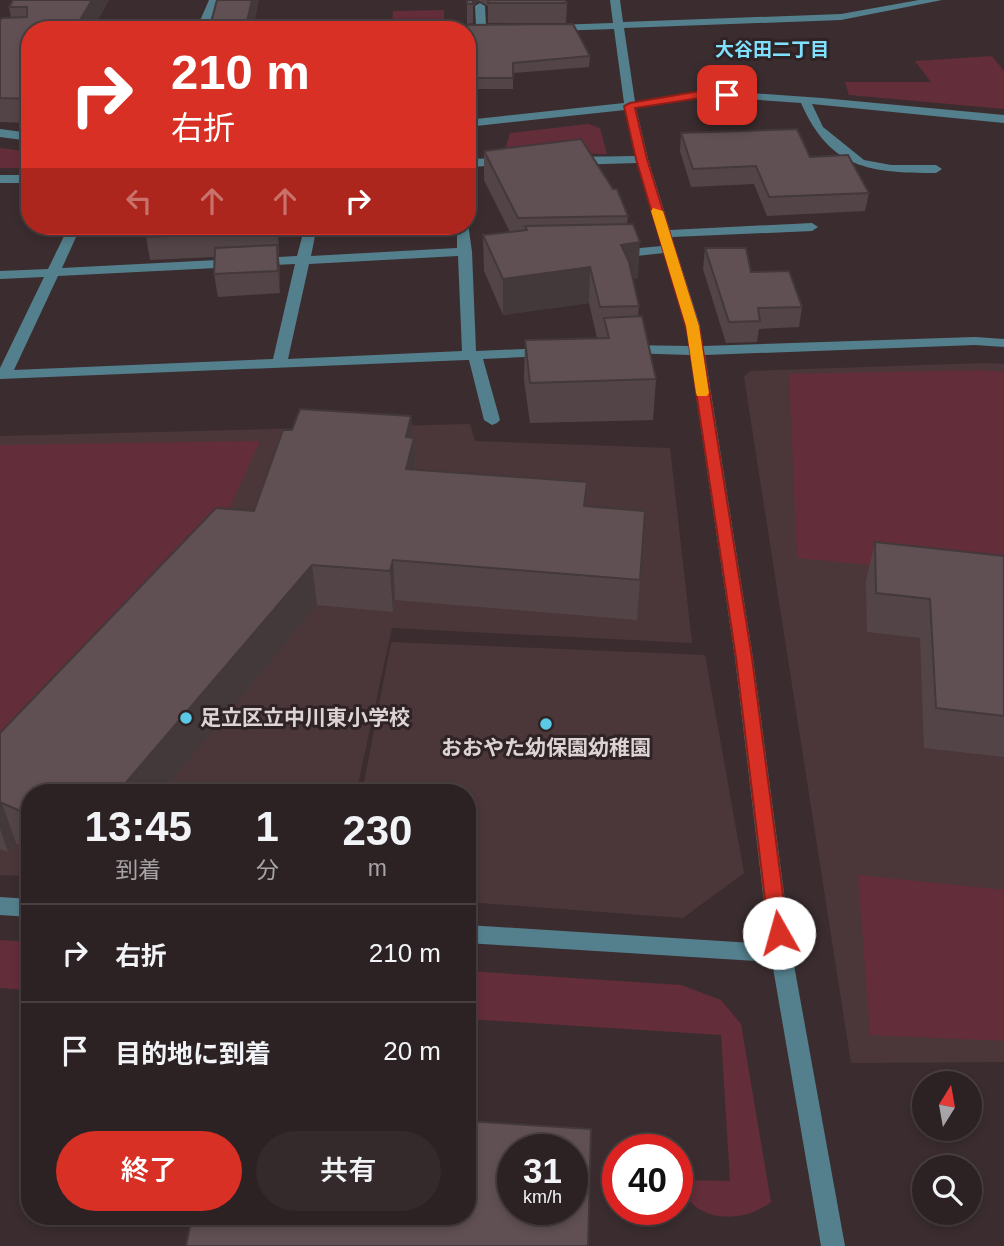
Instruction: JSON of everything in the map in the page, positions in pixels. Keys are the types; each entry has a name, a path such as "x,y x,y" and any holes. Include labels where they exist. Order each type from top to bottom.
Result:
{"street":[{"path":"205,21 214,0"},
{"path":"615,0 630,106 642,159 693,326 744,658 781,954 833,1246"},
{"path":"536,29 618,28 841,17 937,0"},
{"path":"480,6 481,29"},
{"path":"476,29 509,29"},
{"path":"476,123 630,106 706,93 1004,119"},
{"path":"805,100 818,129 860,163 891,169 936,169"},
{"path":"0,133 21,136"},
{"path":"564,161 642,159"},
{"path":"476,163 523,162"},
{"path":"0,179 21,179"},
{"path":"664,233 812,227"},
{"path":"71,235 2,375 561,351"},
{"path":"279,365 310,235"},
{"path":"465,235 469,254 472,356 492,420"},
{"path":"606,255 668,249"},
{"path":"0,275 469,254"},
{"path":"611,349 696,351 975,341 1004,343"},
{"path":"0,906 21,907"},
{"path":"476,935 781,954"}],"shaded area":[{"path":"444,10 444,21 392,21 393,11"},
{"path":"992,56 1004,71 1004,109 849,95 845,82 931,82 915,61"},
{"path":"588,124 600,128 607,154 504,153 510,133"},
{"path":"0,148 21,151 21,168 0,168"},
{"path":"1004,364 1004,1062 851,1063 744,377 750,371"},
{"path":"980,370 1004,372 1004,578 797,558 789,374"},
{"name":"足立区立中川東小学校","path":"470,424 475,441 670,448 692,643 392,628 358,784 21,784 21,876 0,875 0,436"},
{"path":"260,441 221,527 190,535 0,757 0,445"},
{"name":"おおやた幼保園幼稚園","path":"391,642 705,655 744,873 683,918 476,903 476,784 364,784"},
{"path":"858,875 1004,890 1004,1041 870,1035"},
{"path":"0,940 21,941 21,989 0,988"},
{"path":"476,972 681,985 721,1000 741,1024 771,1202 759,1210 731,1217 704,1212 693,1205 693,1180 730,1181 721,1035 476,1020"}],"building":[{"path":"13,0 92,0 79,21 21,21 21,99 0,98 0,20 27,17 27,7 9,7"},
{"path":"217,0 252,0 247,21 211,21"},
{"path":"488,0 565,0 567,3 488,3"},
{"path":"573,24 590,56 513,63 513,78 476,78 476,25"},
{"path":"797,129 810,157 848,155 869,193 769,197 756,166 693,169 681,133"},
{"path":"581,139 613,189 617,189 628,216 518,218 484,151"},
{"path":"633,224 640,242 621,245 629,262 639,306 600,307 590,267 503,279 483,235 527,230 525,226"},
{"path":"147,235 198,235 146,237"},
{"path":"277,245 278,271 214,274 215,248"},
{"path":"705,248 746,248 751,272 789,271 802,307 758,308 760,321 729,322"},
{"path":"642,316 656,379 530,383 525,340 609,338 604,318"},
{"path":"300,409 411,416 406,437 414,438 406,469 587,482 584,506 645,511 640,580 393,560 390,571 312,565 125,784 21,784 21,811 2,803 0,805 0,733 216,508 254,511 283,430 292,430"},
{"path":"875,542 1004,556 1004,716 936,708 930,599 876,593"},
{"path":"476,1122 591,1129 588,1246 186,1246 190,1225 476,1225"}],"slow traffic":[{"path":"657,211 693,326 702,393"}],"place":[{"name":"足立区立中川東小学校","path":"186,718"},
{"name":"おおやた幼保園幼稚園","path":"546,724"}],"district":[{"name":"大谷田二丁目","path":"772,49"}],"route":[{"path":"727,95 706,93 630,106 642,159 694,331 744,658 779,933"}]}
